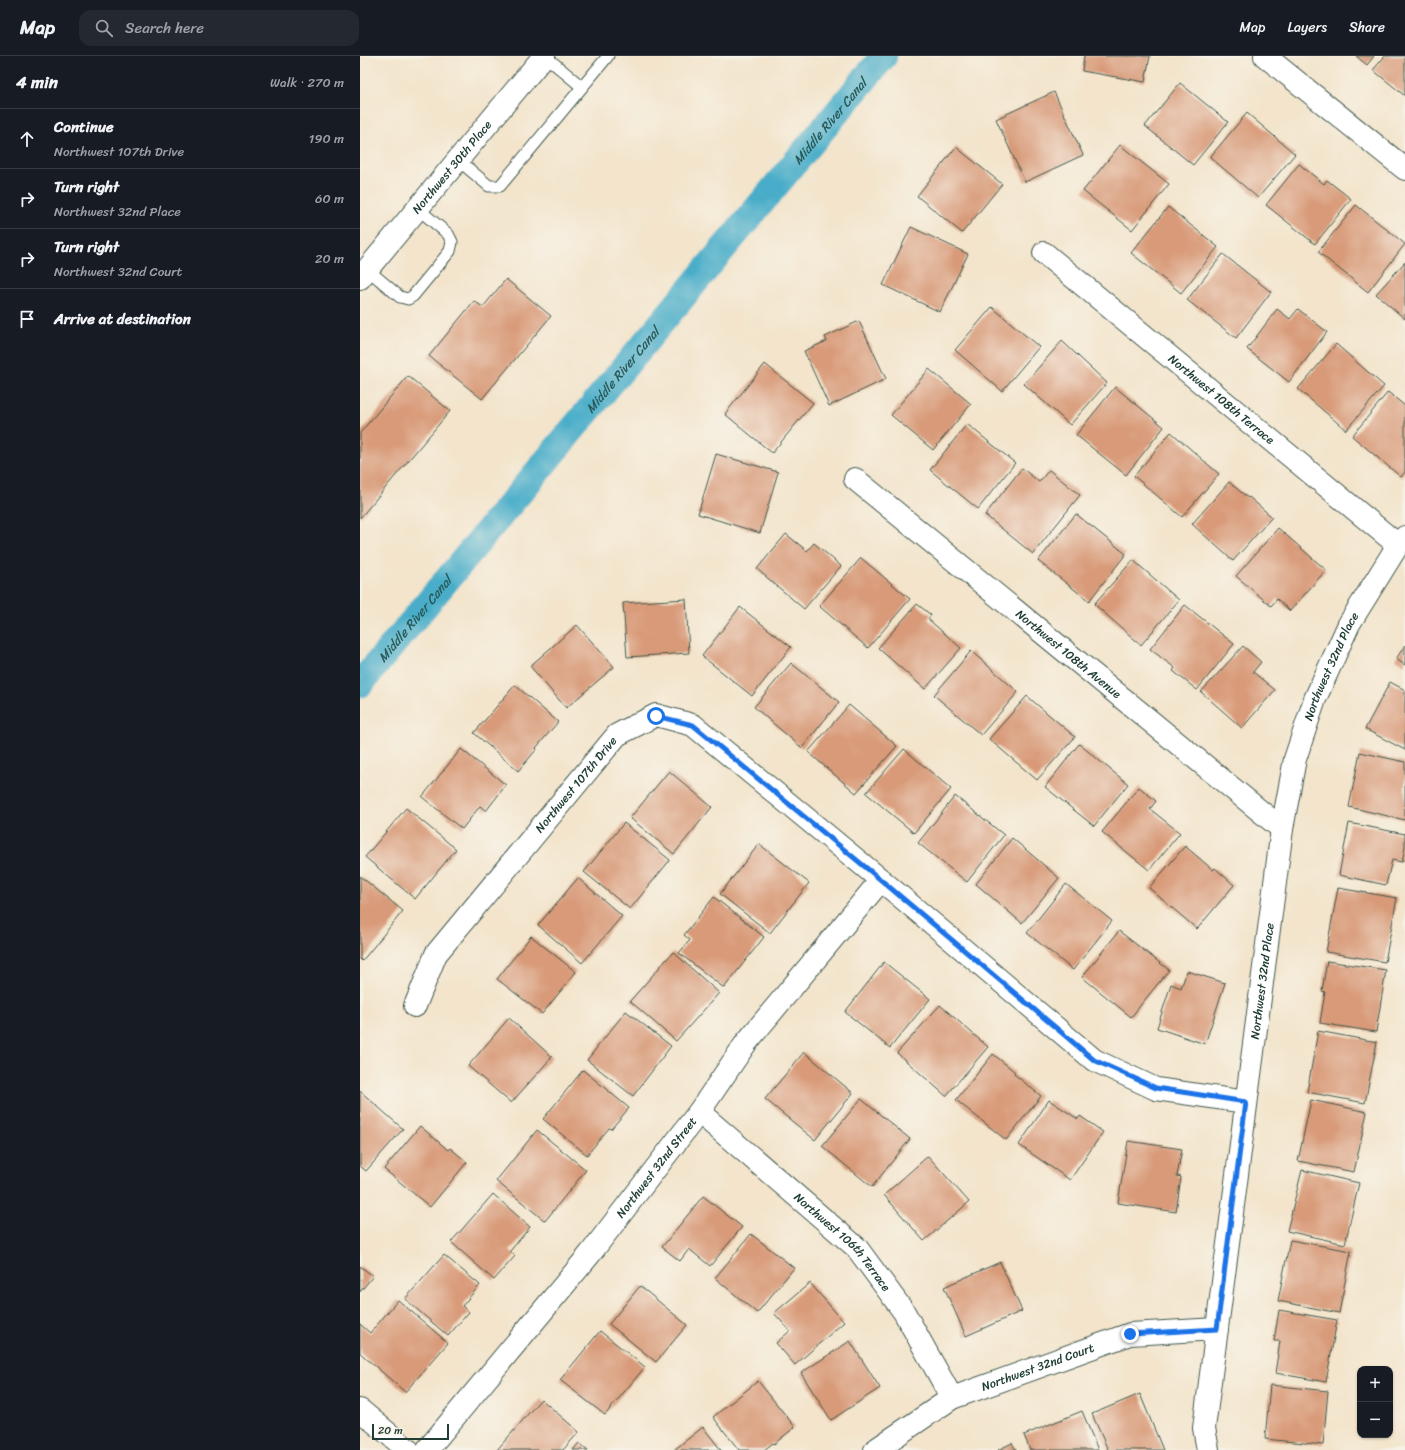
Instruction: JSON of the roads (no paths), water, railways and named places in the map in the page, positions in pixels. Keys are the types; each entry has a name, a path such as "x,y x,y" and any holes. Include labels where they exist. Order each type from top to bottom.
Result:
{"street":[{"name":"Northwest 30th Place","path":"364,273 544,56"},
{"path":"1265,56 1405,169"},
{"name":"Northwest 108th Terrace","path":"1044,253 1402,541"},
{"name":"Northwest 108th Avenue","path":"855,479 1282,829"},
{"name":"Northwest 32nd Place","path":"1208,1450 1204,1428 1282,829 1295,758 1315,700 1349,624 1402,541"},
{"name":"Northwest 107th Drive","path":"415,1006 436,954 607,747 617,735 656,716 693,725 881,880 1094,1060 1156,1088 1246,1102"},
{"name":"Northwest 32nd Street","path":"427,1450 590,1254 699,1112 746,1043 881,880"},
{"name":"Northwest 106th Terrace","path":"699,1112 857,1248 904,1312 952,1398"},
{"name":"Northwest 32nd Court","path":"875,1450 952,1398 1130,1334 1217,1329"},
{"path":"360,1410 408,1450"}],"lane":[{"path":"544,56 582,87"},
{"path":"457,160 489,186 500,186 608,56"},
{"path":"364,273 400,297 408,299 413,296 450,251 452,242 448,234 417,208"}],"waterway":[{"name":"Middle River Canal","path":"360,684 884,56"}]}
